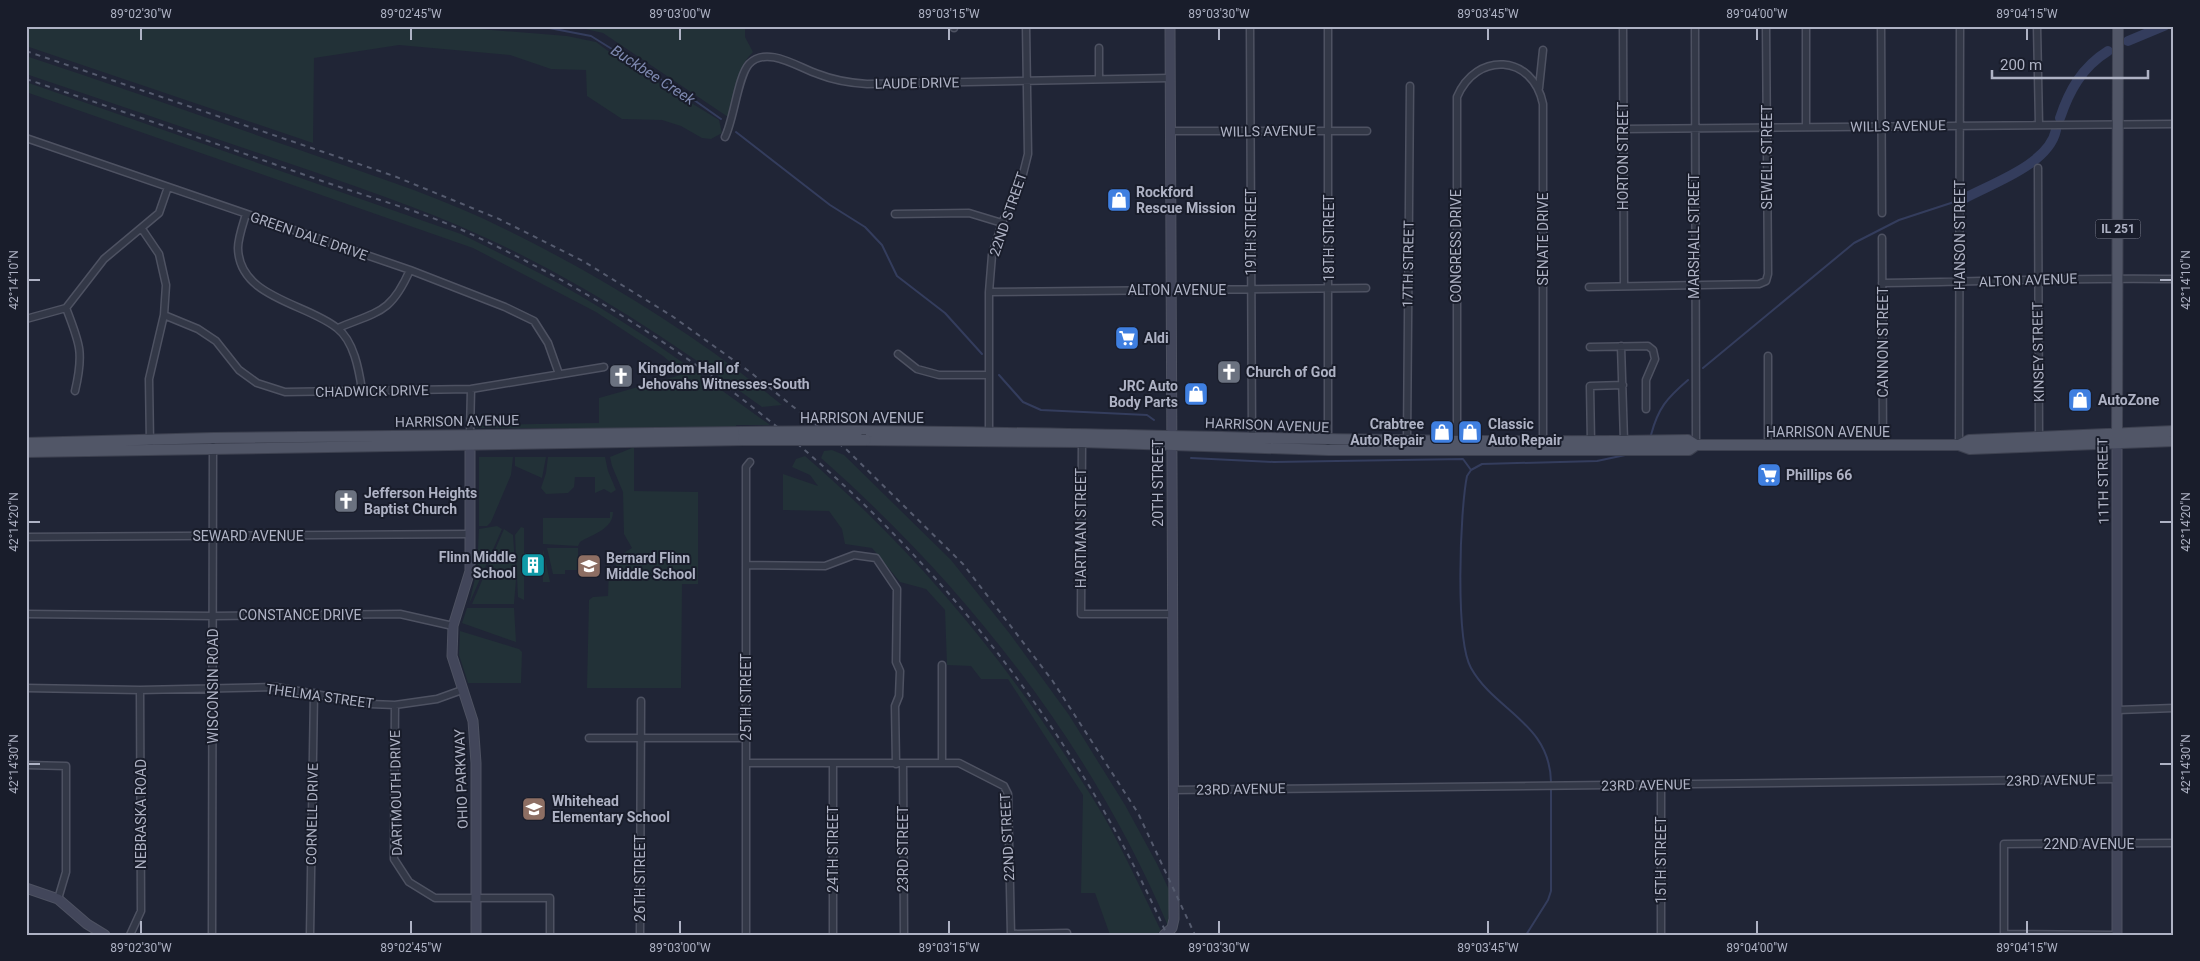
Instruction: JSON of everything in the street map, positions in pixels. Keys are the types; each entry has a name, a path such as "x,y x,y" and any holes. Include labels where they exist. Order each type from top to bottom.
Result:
{"main road":[{"name":"11TH STREET","path":"2117,437 2118,26"},
{"name":"HARRISON AVENUE","path":"26,442 150,444 743,436 858,431 989,432 1328,445 1689,450 1696,445"},
{"name":"HARRISON AVENUE","path":"743,436 866,440 1082,442 1252,438 1328,445 1407,442 1457,446 1543,442 1688,440 1696,445 1883,446 1960,444 1969,440 2040,441 2117,437 2174,431"},
{"name":"HARRISON AVENUE","path":"2117,437 2174,441"},
{"name":"HARRISON AVENUE","path":"26,452 150,444"}],"street":[{"name":"22ND STREET","path":"989,432 989,292 992,255 1002,223 1021,182 1028,154 1026,26"},
{"name":"20TH STREET","path":"1164,935 1174,924 1170,26"},
{"name":"19TH STREET","path":"1250,26 1252,438"},
{"name":"18TH STREET","path":"1328,26 1330,289 1328,445"},
{"name":"HORTON STREET","path":"1623,26 1624,286"},
{"name":"MARSHALL STREET","path":"1695,26 1694,285 1696,445"},
{"name":"SEWELL STREET","path":"1694,285 1759,284 1766,281 1768,274 1766,26"},
{"path":"1806,26 1806,127"},
{"path":"1881,26 1882,213"},
{"name":"HANSON STREET","path":"1960,26 1960,444"},
{"path":"2037,26 2039,125"},
{"path":"1099,48 1099,79"},
{"name":"SENATE DRIVE","path":"1543,50 1539,88 1543,104 1543,442"},
{"name":"LAUDE DRIVE","path":"725,137 731,125 742,82 749,64 761,56 771,56 819,75 851,83 884,85 1026,80 1169,78"},
{"name":"CONGRESS DRIVE","path":"1457,446 1458,97 1463,83 1470,75 1487,65 1496,64 1506,65 1526,73 1535,81 1539,88"},
{"name":"17TH STREET","path":"1407,442 1410,86"},
{"name":"WILLS AVENUE","path":"1622,129 2174,124"},
{"name":"WILLS AVENUE","path":"1170,131 1367,131"},
{"name":"GREEN DALE DRIVE","path":"26,138 410,270 505,307 534,321 548,343 559,374"},
{"name":"KINSEY STREET","path":"2038,168 2040,441"},
{"path":"26,319 66,308 104,258 142,229 159,213 168,187"},
{"path":"896,214 969,213 1002,223"},
{"path":"246,214 238,248 244,272 261,289 338,328 357,357 362,390"},
{"path":"142,229 159,254 166,284 164,315 149,379 150,444"},
{"name":"CANNON STREET","path":"1882,238 1883,446"},
{"path":"338,328 387,307 400,292 410,270"},
{"name":"ALTON AVENUE","path":"1882,283 2118,278 2174,279"},
{"path":"1589,287 1694,285"},
{"name":"ALTON AVENUE","path":"989,292 1366,288"},
{"path":"66,308 80,343 81,367 75,391"},
{"name":"CHADWICK DRIVE","path":"164,315 198,329 216,341 239,370 257,383 285,392 471,390 604,367"},
{"path":"1621,346 1624,441"},
{"path":"1590,347 1648,346 1653,350 1654,359 1646,380 1646,410"},
{"path":"898,354 917,369 939,375 988,375"},
{"path":"1768,356 1768,445"},
{"path":"1591,442 1590,386 1623,385"},
{"name":"OHIO PARKWAY","path":"471,390 470,571 453,626 452,656 473,721 476,763 476,935"},
{"name":"11TH STREET","path":"2117,437 2117,935"},
{"name":"HARTMAN STREET","path":"1082,442 1081,614 1172,614"},
{"name":"WISCONSIN ROAD","path":"212,935 213,443"},
{"name":"25TH STREET","path":"746,935 746,467 750,462"},
{"name":"SEWARD AVENUE","path":"26,537 470,534"},
{"path":"746,565 825,566 854,556 876,558 897,589 896,662 900,671 899,696 895,706 896,764"},
{"name":"CONSTANCE DRIVE","path":"26,614 213,616 400,614 453,626"},
{"path":"942,666 942,763"},
{"name":"THELMA STREET","path":"26,688 140,690 276,687 370,704 395,705 436,699 462,690"},
{"name":"NEBRASKA ROAD","path":"130,935 141,911 140,690"},
{"name":"CORNELL DRIVE","path":"310,935 314,693"},
{"name":"26TH STREET","path":"640,935 641,700"},
{"name":"DARTMOUTH DRIVE","path":"395,705 394,859 409,882 435,898 550,898 550,935"},
{"path":"2118,710 2174,708"},
{"path":"589,738 745,738"},
{"name":"22ND STREET","path":"747,763 959,763 1004,786 1008,794 1011,934"},
{"name":"24TH STREET","path":"833,763 833,935"},
{"name":"23RD STREET","path":"903,764 904,935"},
{"path":"26,765 66,766 66,872 58,899"},
{"name":"23RD AVENUE","path":"1174,790 2118,779"},
{"name":"15TH STREET","path":"1661,785 1661,935"},
{"name":"22ND AVENUE","path":"2004,934 2004,844 2174,843"},
{"path":"26,888 58,899 87,924 105,935"},
{"path":"1011,934 1067,933"},
{"path":"2004,934 2117,935"}],"shaded area":[{"path":"26,26 224,26 236,28 243,26 443,26 567,36 596,42 615,56 719,120 722,133 711,139 702,138 681,126 662,120 622,119 587,96 586,70 551,69 510,55 399,45 314,58 313,143 26,46"},
{"path":"572,26 745,26 745,37 753,52 739,74 728,117 603,33"},
{"path":"26,56 391,182 482,218 562,258 638,302 712,351 782,405 762,407 627,315 557,274 484,237 410,206 360,188 26,74"},
{"path":"26,82 461,234 550,279 604,310 676,358 770,425 736,425 737,428 476,428 474,425 599,423 599,398 684,374 663,356 596,312 473,248 26,92"},
{"path":"634,448 634,491 698,492 698,584 682,584 681,688 587,688 589,600 593,597 608,596 609,569 616,569 616,564 608,564 609,562 632,548 624,534 623,492 610,457"},
{"path":"832,450 844,455 951,560 1010,634 1069,715 1125,805 1157,864 1170,892 1168,926 1137,860 1102,795 1063,733 1021,673 975,615 926,560 875,508 821,458 824,451"},
{"path":"805,456 843,490 914,561 979,636 1009,675 1039,716 1099,808 1128,862 1161,931 1154,935 1110,935 1095,893 1081,893 1083,795 1008,679 981,679 971,666 947,665 945,610 926,589 900,582 872,548 845,544 842,529 829,511 783,510 783,474 818,486 810,475 792,467 796,459"},
{"path":"479,457 513,457 511,475 491,522 487,526 479,526"},
{"path":"515,457 546,457 542,478 515,466"},
{"path":"548,457 605,457 608,471 616,490 611,493 604,489 595,493 595,477 575,477 574,487 568,493 546,494 541,488 546,473"},
{"path":"610,512 613,512 610,523 580,542 578,546 543,544 543,518 610,518"},
{"path":"497,526 502,529 469,604 477,570 479,529"},
{"path":"521,527 524,528 524,600 518,597 515,535"},
{"path":"504,529 513,535 516,579 514,604 472,604"},
{"path":"547,548 578,548 578,570 565,570 565,574 553,574"},
{"path":"543,549 550,582 543,582"},
{"path":"467,608 514,608 516,642 462,623"},
{"path":"460,631 519,649 522,652 521,683 468,683 459,655"}],"waterway":[{"name":"Buckbee Creek","path":"465,26 544,27 591,36 721,119"},
{"path":"2128,41 2164,26"},
{"path":"2060,118 2072,89 2078,80 2091,64 2108,51"},
{"path":"1965,198 2032,163 2043,153 2051,142 2056,130"},
{"path":"736,132 830,205 865,227 882,245 897,276 945,313 982,354"},
{"path":"1703,368 1854,243 1899,220 1954,202"},
{"name":"Buckbee Creek","path":"999,375 1023,402 1041,410 1147,415 1154,420"},
{"path":"1651,435 1664,404 1688,380"},
{"path":"1551,782 1548,762 1541,745 1532,731 1481,683 1471,668 1466,653 1460,574 1462,516 1467,476 1471,470 1482,464 1597,461 1630,454"},
{"path":"1191,458 1274,462 1463,459 1471,470"},
{"path":"1526,935 1548,900 1551,891 1551,790"}],"railway":[{"path":"26,51 394,176 499,219 583,261 672,316 750,372 847,450 963,564 1052,680 1138,813 1195,935"},
{"path":"26,79 410,210 462,230 575,288 683,356 784,433 879,519 965,612 1042,713 1110,821 1167,935"}],"place":[{"name":"Rockford Rescue Mission","path":"1119,200"},
{"name":"Aldi","path":"1127,338"},
{"name":"Church of God","path":"1229,372"},
{"name":"Kingdom Hall of Jehovahs Witnesses-South","path":"621,376"},
{"name":"JRC Auto Body Parts","path":"1196,394"},
{"name":"AutoZone","path":"2080,400"},
{"name":"Crabtree Auto Repair","path":"1442,432"},
{"name":"Classic Auto Repair","path":"1470,432"},
{"name":"Phillips 66","path":"1769,475"},
{"name":"Jefferson Heights Baptist Church","path":"346,501"},
{"name":"Flinn Middle School","path":"533,565"},
{"name":"Bernard Flinn Middle School","path":"589,566"},
{"name":"Whitehead Elementary School","path":"534,809"}]}
